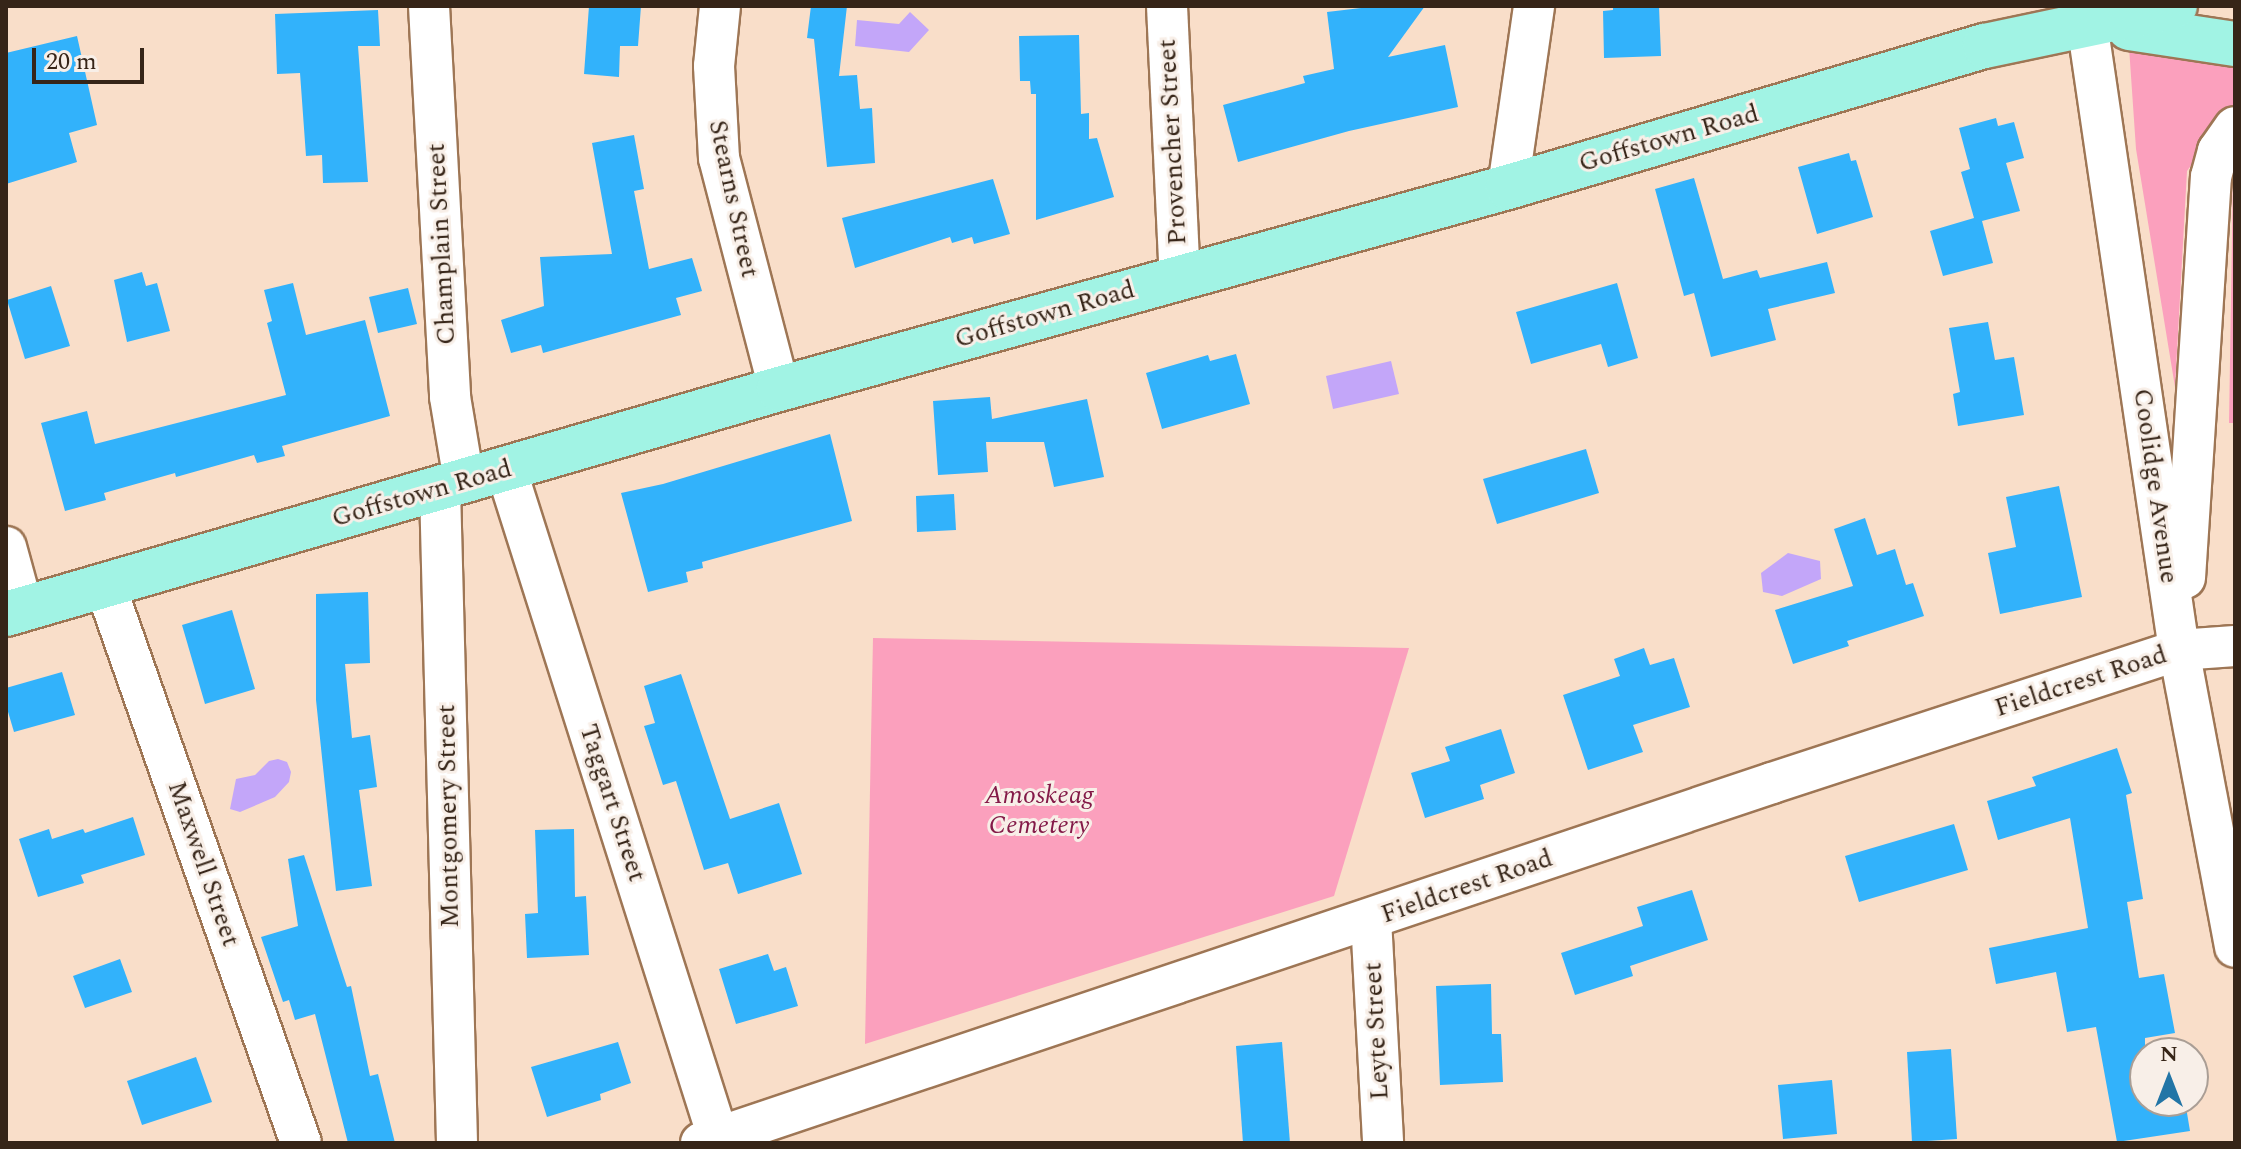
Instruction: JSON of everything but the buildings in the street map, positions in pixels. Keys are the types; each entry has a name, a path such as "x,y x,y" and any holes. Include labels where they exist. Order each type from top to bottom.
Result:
{"main road":[{"name":"Goffstown Road","path":"15,612 779,389 1508,187 1985,46 2174,6"},
{"name":"Goffstown Road","path":"2087,23 2178,33 2235,44"}],"street":[{"name":"Champlain Street","path":"429,6 452,485"},
{"name":"Stearns Street","path":"720,6 714,66 719,158 779,389"},
{"name":"Provencher Street","path":"1167,6 1180,278"},
{"path":"1508,187 1534,6"},
{"name":"Coolidge Avenue","path":"2087,23 2179,650 2235,947"},
{"path":"2179,650 2211,177 2218,151 2235,127"},
{"name":"Taggart Street","path":"506,469 710,1140"},
{"name":"Montgomery Street","path":"452,485 457,1143"},
{"path":"6,547 15,612"},
{"name":"Maxwell Street","path":"105,585 301,1143"},
{"name":"Fieldcrest Road","path":"710,1140 1787,778 2179,650 2235,646"},
{"name":"Leyte Street","path":"1371,919 1383,1143"}],"green space":[{"path":"2129,47 2235,59 2235,104 2187,171 2175,387 2136,149"},
{"path":"2235,172 2235,423 2229,423 2233,174"},
{"name":"Amoskeag Cemetery","path":"873,638 1409,648 1334,896 865,1044"}],"shaded area":[{"path":"910,12 929,30 909,52 855,46 857,20 899,24"},
{"path":"1391,361 1399,394 1333,409 1326,376"},
{"path":"1788,553 1820,561 1821,579 1782,596 1763,592 1761,573"},
{"path":"278,759 287,762 291,772 289,782 275,797 240,812 230,809 236,779 255,775 269,761"}]}
